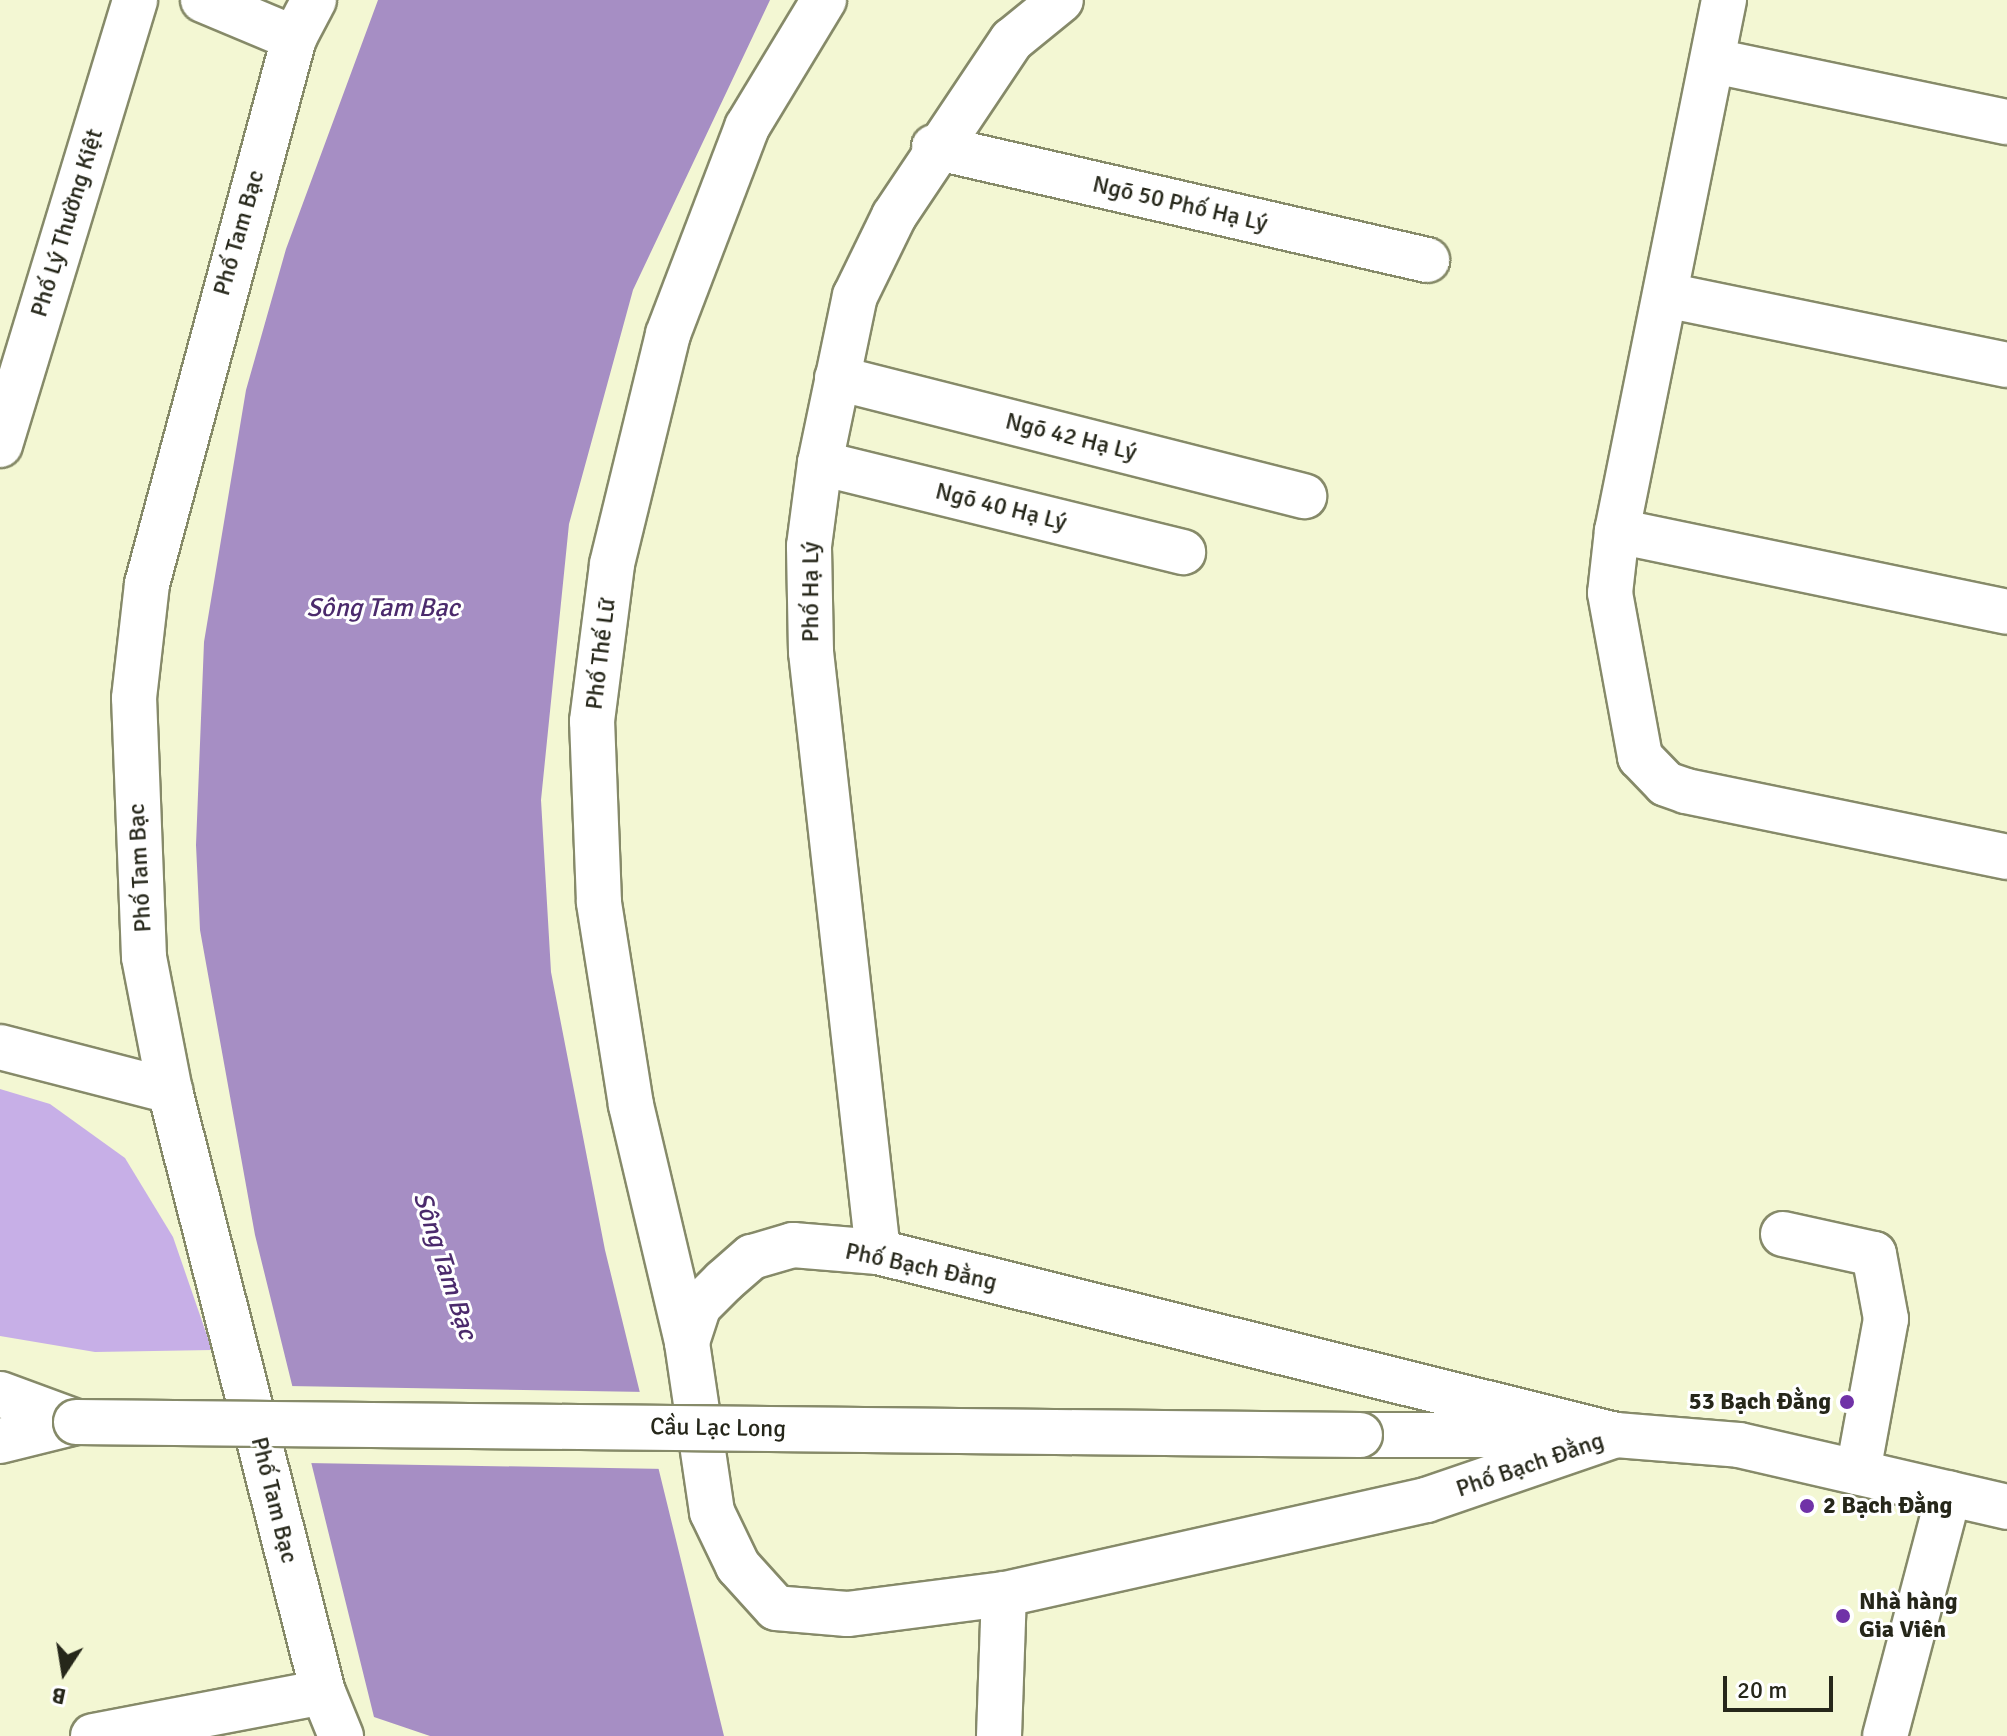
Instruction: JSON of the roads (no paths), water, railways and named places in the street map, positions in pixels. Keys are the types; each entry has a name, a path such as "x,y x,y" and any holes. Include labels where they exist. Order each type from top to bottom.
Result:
{"street":[{"name":"Phố Lý Thường Kiệt","path":"0,445 135,0"},
{"path":"203,0 294,38"},
{"name":"Phố Tam Bạc","path":"314,0 294,38 147,584 134,698 144,957 170,1091 323,1692 341,1736"},
{"name":"Phố Thế Lữ","path":"687,1342 631,1105 599,902 592,721 612,564 668,334 747,127 824,0"},
{"name":"Phố Hạ Lý","path":"878,1252 811,652 809,546 820,463 855,296 934,147 1012,40 1061,0"},
{"path":"1724,0 1617,531 1610,593 1640,757 1666,784 2007,857"},
{"path":"1714,61 2007,122"},
{"name":"Ngõ 50 Phố Hạ Lý","path":"934,147 1427,260"},
{"path":"1666,295 2007,365"},
{"name":"Ngõ 42 Hạ Lý","path":"837,378 1304,496"},
{"name":"Ngõ 40 Hạ Lý","path":"820,463 1183,552"},
{"path":"1617,531 2007,612"},
{"path":"0,1047 170,1091"},
{"path":"1783,1234 1874,1254 1886,1319 1858,1472"},
{"name":"Phố Bạch Đằng","path":"793,1245 878,1252 1616,1435 1426,1500 1004,1594 847,1614 776,1608 738,1566 712,1512 687,1342 699,1306 752,1257 793,1245"},
{"path":"0,1394 76,1422"},
{"path":"0,1441 76,1422"},
{"name":"Cầu Lạc Long","path":"76,1422 1360,1435"},
{"name":"Phố Bạch Đằng","path":"1360,1435 1616,1435 1739,1445 1949,1493 2005,1501"},
{"path":"1885,1736 1949,1493"},
{"path":"999,1736 1004,1594"},
{"path":"93,1736 323,1692"}],"water":[{"name":"Sông Tam Bạc","path":"378,0 770,0 633,290 569,524 541,800 551,972 605,1250 724,1736 430,1736 374,1717 255,1235 200,930 196,845 204,642 246,390 286,249"}],"place":[{"name":"53 Bạch Đằng","path":"1847,1402"},
{"name":"2 Bạch Đằng","path":"1807,1506"},
{"name":"Nhà hàng Gia Viên","path":"1843,1616"}]}
